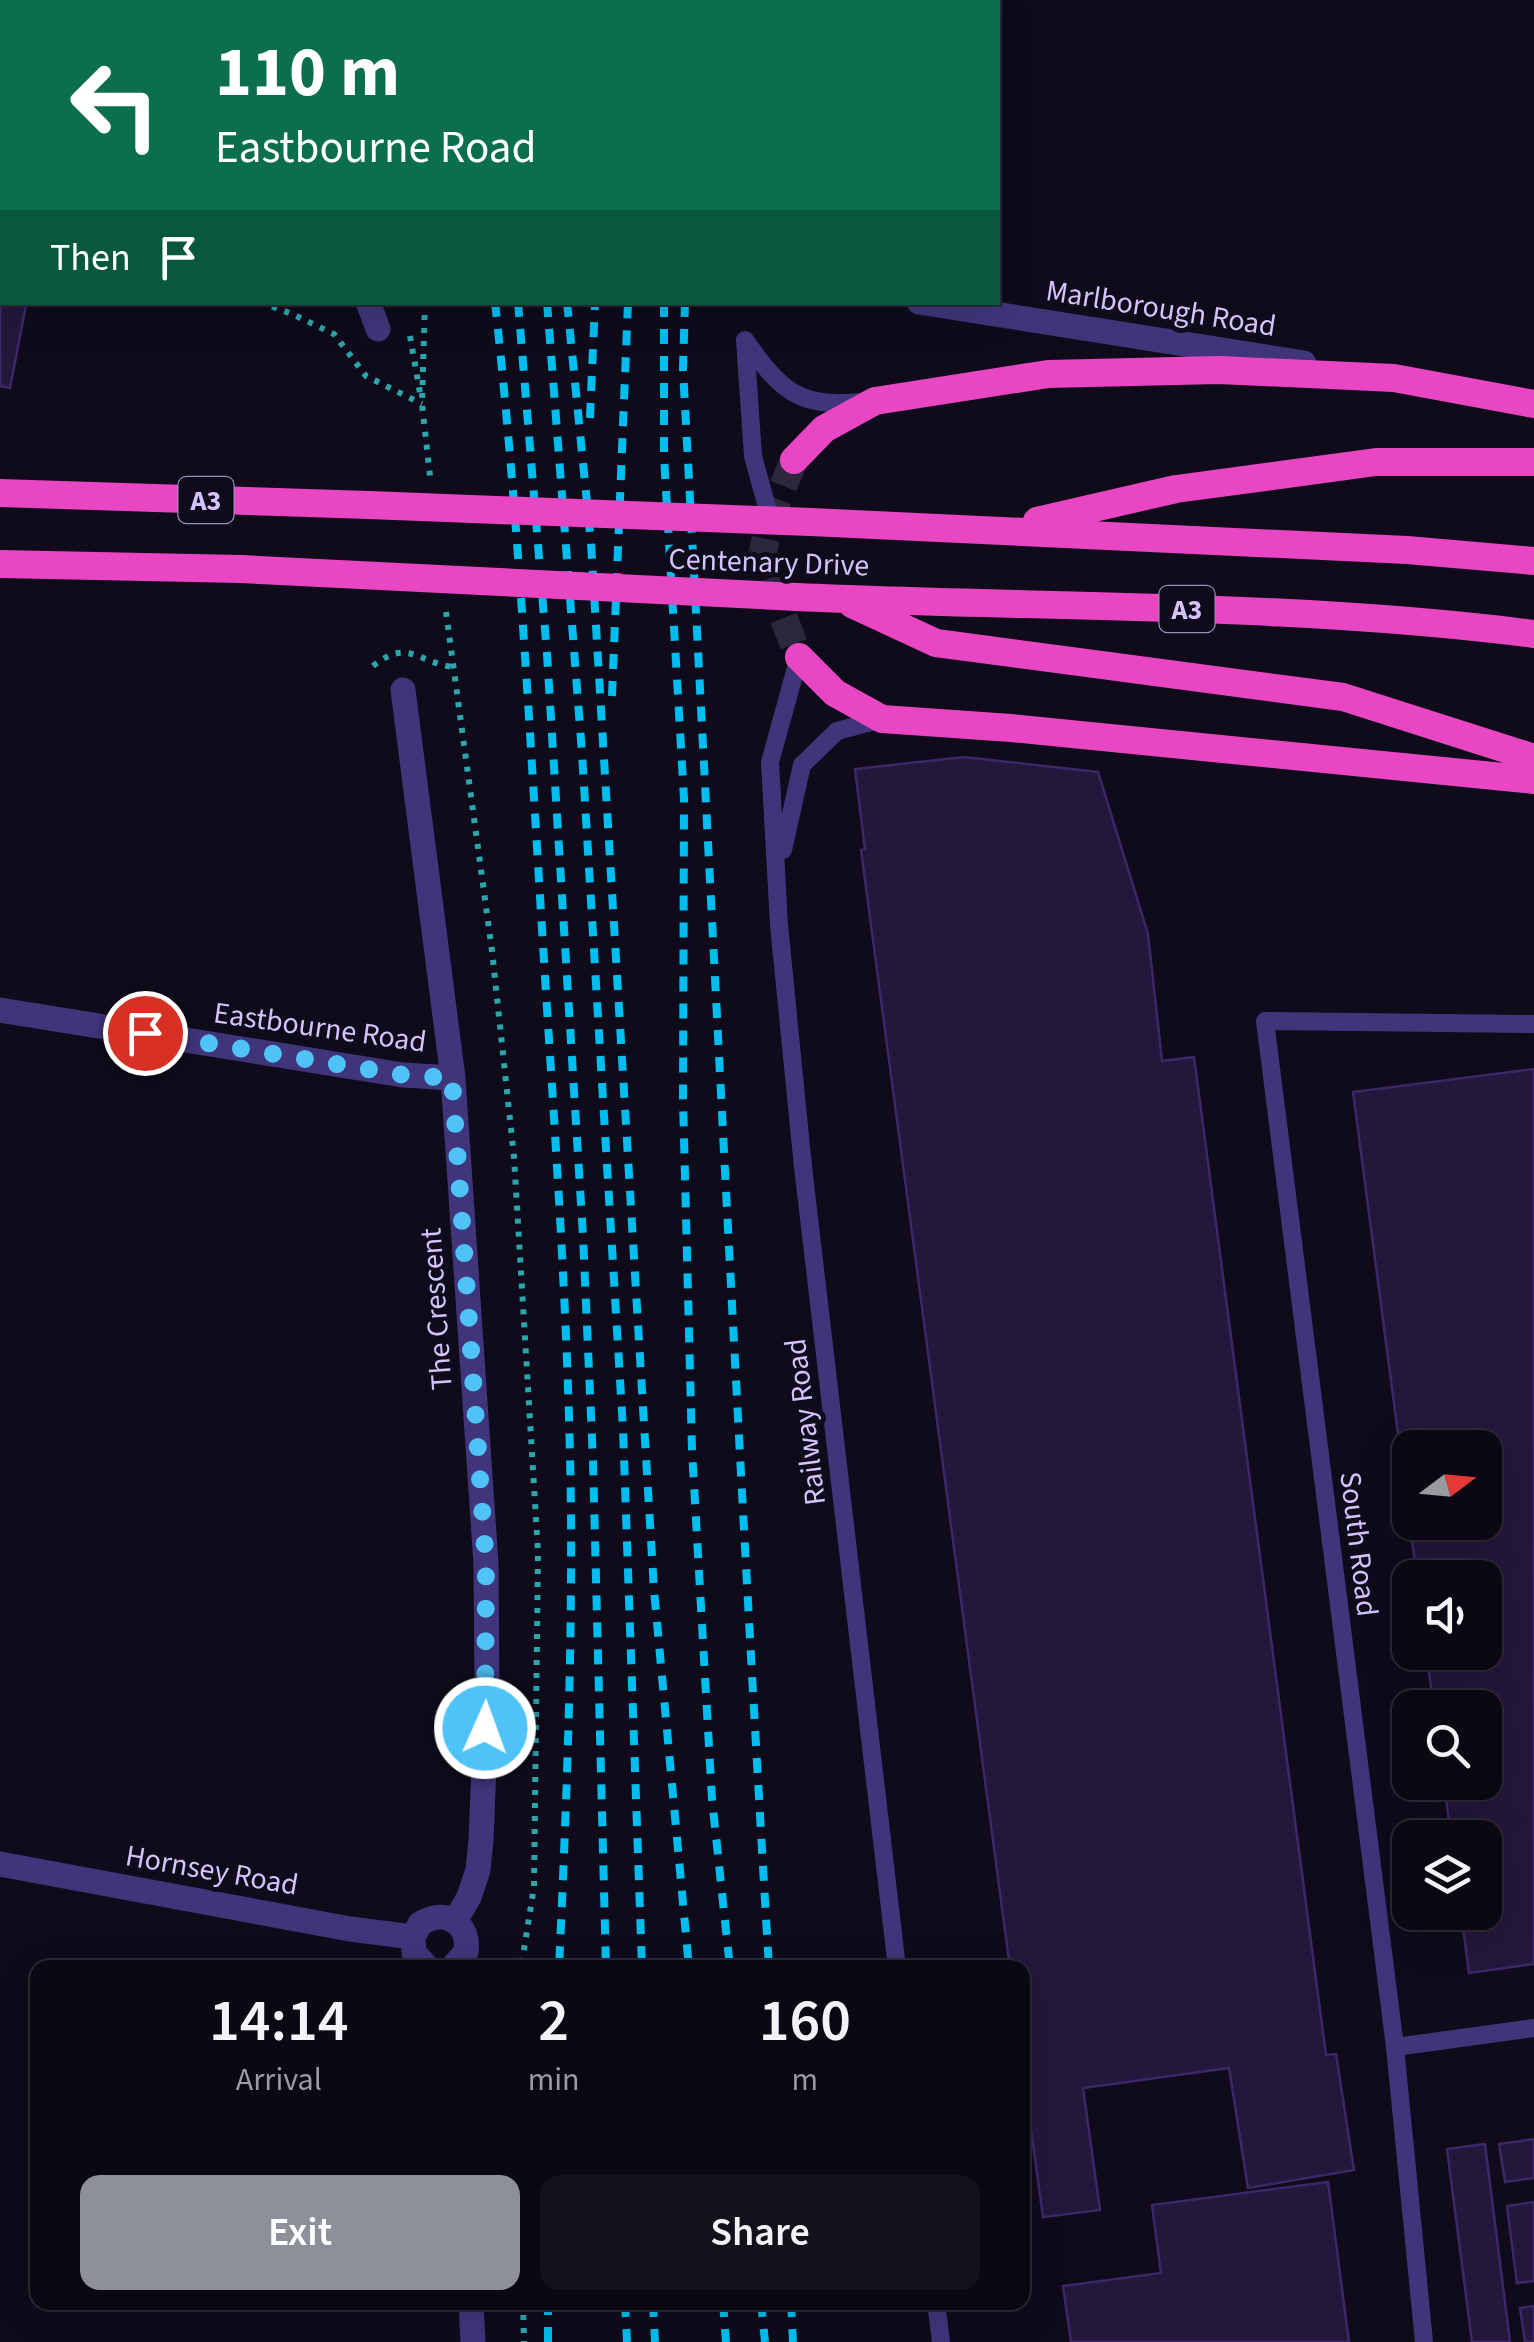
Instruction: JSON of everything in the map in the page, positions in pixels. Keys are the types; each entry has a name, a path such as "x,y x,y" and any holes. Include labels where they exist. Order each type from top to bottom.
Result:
{"highway":[{"path":"794,460 824,429 875,400 1048,374 1219,370 1394,378 1534,404"},
{"path":"1002,529 1176,489 1376,462 1534,462"},
{"name":"Centenary Drive","path":"0,492 1002,529 1408,550 1534,561"},
{"name":"Centenary Drive","path":"0,564 242,570 838,598 1034,602 1440,622 1534,634"},
{"path":"838,598 936,642 1343,697 1534,758"},
{"path":"799,657 835,693 882,719 1534,780"}],"street":[{"path":"369,305 378,329"},
{"name":"Marlborough Road","path":"938,305 1394,378"},
{"name":"The Crescent","path":"403,690 452,1078 480,1458 486,1600 478,1870 455,1921"},
{"name":"Eastbourne Road","path":"0,1010 404,1075 452,1078"},
{"name":"Hornsey Road","path":"0,1864 350,1929 414,1937"},
{"path":"421,1960 414,1953 414,1937 426,1920 440,1916 461,1926 467,1943 462,1960"},
{"path":"472,2310 474,2342"}],"lane":[{"path":"770,518 753,456 745,340 765,368 796,396 828,405 875,400"},
{"name":"Railway Road","path":"799,657 770,762 779,924 803,1168 896,1960"},
{"name":"Railway Road","path":"778,870 802,765 837,731 882,719"},
{"name":"South Road","path":"1424,2342 1395,2047 1265,1021 1534,1024"},
{"path":"1395,2047 1534,2028"},
{"path":"937,2310 941,2342"}],"path":[{"path":"268,305 334,334 366,376 422,404 408,319"},
{"path":"455,686 492,951 512,1139 536,1532 534,1888 522,1960"},
{"path":"523,2310 524,2342"}],"building":[{"path":"0,305 26,305 10,388 0,386"},
{"path":"964,757 1098,772 1148,934 1162,1061 1194,1057 1326,2055 1336,2054 1354,2170 1248,2188 1229,2068 1083,2088 1100,2210 1043,2217 1030,2122 1030,1960 1009,1960 861,850 865,849 855,769"},
{"path":"1534,1069 1534,1964 1469,1973 1463,1930 1502,1930 1502,1820 1449,1820 1446,1800 1502,1800 1502,1690 1431,1690 1429,1670 1502,1670 1502,1560 1415,1560 1412,1540 1502,1540 1502,1430 1398,1430 1353,1092"},
{"path":"1534,2139 1534,2178 1505,2182 1499,2144"},
{"path":"1485,2144 1510,2342 1472,2342 1447,2149"},
{"path":"1328,2182 1349,2342 1071,2342 1063,2286 1161,2273 1152,2205"},
{"path":"1534,2202 1534,2281 1517,2283 1507,2206"},
{"path":"1534,2306 1534,2342 1525,2342 1520,2308"}],"tunnel":[{"path":"794,460 770,518 761,561 799,657"}],"railway":[{"path":"495,305 522,616 567,1369 571,1628 559,1960"},
{"path":"518,305 547,654 583,1236 606,1960"},
{"path":"547,305 582,753 623,1429 642,1960"},
{"path":"567,305 591,543 654,1590 688,1960"},
{"path":"590,418 595,305"},
{"path":"612,696 628,305"},
{"path":"664,305 664,456 684,799 683,1099 692,1450 712,1799 729,1960"},
{"path":"685,305 683,369 769,1960"},
{"path":"548,2310 548,2342"},
{"path":"625,2310 627,2342"},
{"path":"653,2310 655,2342"},
{"path":"724,2310 726,2342"},
{"path":"762,2310 765,2342"},
{"path":"791,2310 793,2342"}],"route":[{"path":"145,1033 404,1075 452,1078 486,1564 485,1728"}]}
